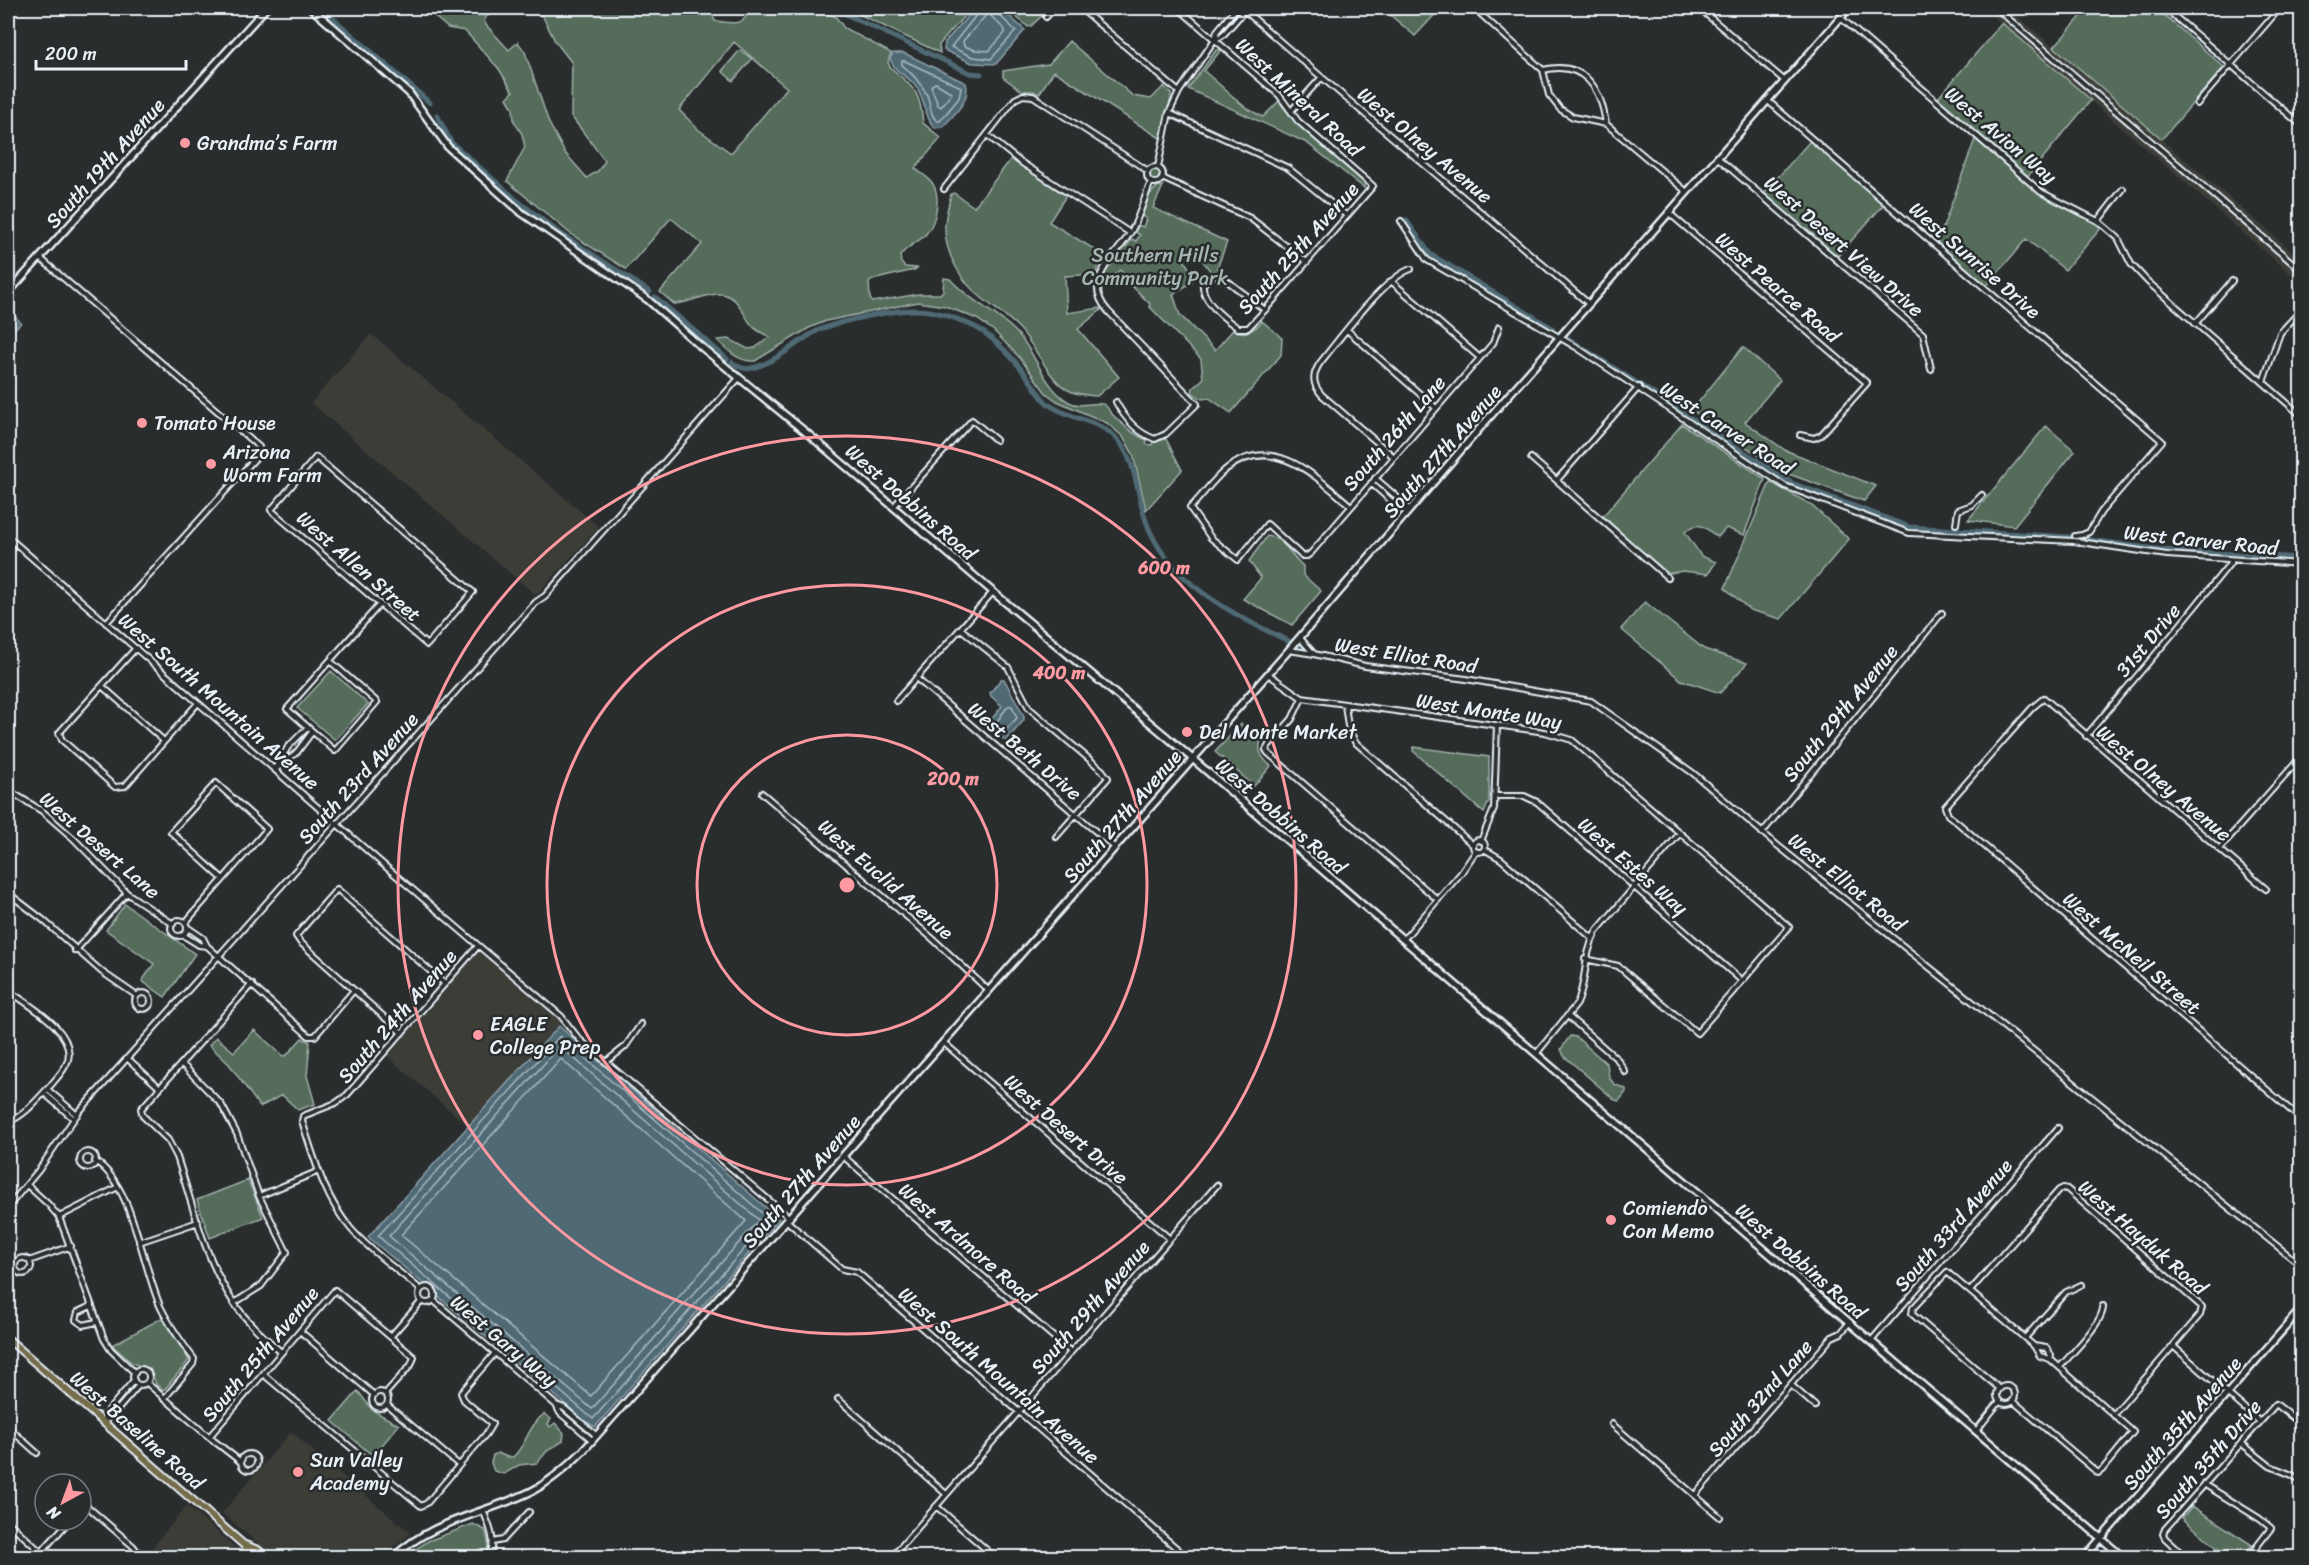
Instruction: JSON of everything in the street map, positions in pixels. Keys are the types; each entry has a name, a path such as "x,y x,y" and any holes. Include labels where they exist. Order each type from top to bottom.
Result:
{"main road":[{"name":"South 19th Avenue","path":"8,293 266,8"},
{"name":"West Dobbins Road","path":"311,8 409,93 448,147 490,186 548,232 640,293 894,506 2124,1557"},
{"name":"South 27th Avenue","path":"393,1557 424,1534 515,1498 546,1482 570,1464 595,1438 1298,640 1560,337 1850,8"},
{"name":"South 35th Avenue","path":"2084,1557 2301,1308"},
{"name":"West Baseline Road","path":"8,1339 244,1545 253,1557"},
{"name":"West Baseline Road","path":"244,1545 258,1550 267,1557"}],"street":[{"path":"1046,17 1054,8"},
{"path":"1080,8 1179,92"},
{"name":"West Mineral Road","path":"1178,8 1279,95 1298,121 1373,186"},
{"path":"1158,167 1169,113 1179,92 1215,39 1217,31 1236,8"},
{"path":"1474,8 1543,70 1549,95 1560,109 1573,117 1606,124 1687,192"},
{"path":"1700,8 1785,81"},
{"path":"1996,8 2301,271"},
{"path":"2089,12 2093,8"},
{"path":"2165,8 2301,126"},
{"path":"2197,104 2280,8"},
{"path":"1215,39 1223,35 1243,9"},
{"name":"West Olney Avenue","path":"1243,9 1321,78 1442,177 1589,304"},
{"name":"West Avion Way","path":"1841,18 2041,192 2098,221 2118,238 2131,264 2148,282 2301,416"},
{"path":"1224,22 1229,27"},
{"path":"1543,70 1567,68 1577,72 1594,85 1603,103 1606,124"},
{"path":"1291,111 1321,78"},
{"path":"944,189 1015,99 1023,95 1033,96 1148,171"},
{"name":"West Sunrise Drive","path":"1768,101 2162,441 2101,512 2089,532 2082,536 2075,536"},
{"path":"1169,113 1288,168 1347,216"},
{"path":"987,135 1019,161 1130,233"},
{"name":"West Desert View Drive","path":"1718,158 1923,334 1931,369"},
{"path":"1148,171 1158,167"},
{"path":"1151,182 1158,182 1162,178 1163,173 1158,167"},
{"path":"1148,171 1147,176 1151,182"},
{"path":"1162,178 1250,218 1307,262"},
{"path":"1116,402 1120,411 1143,435 1155,439 1166,434 1197,404 1101,303 1097,289 1103,268 1130,233 1151,182"},
{"name":"South 25th Avenue","path":"1265,310 1221,276 1212,276 1203,287 1206,298 1235,327 1244,329 1251,326 1265,310 1307,262 1373,186"},
{"path":"2098,221 2123,189"},
{"name":"West Pearce Road","path":"1669,213 1867,383 1821,435 1814,438 1800,435"},
{"name":"West Carver Road","path":"1401,221 1427,260 1560,337 1639,387 1785,486 1909,532 2074,541 2167,555 2301,564"},
{"path":"40,258 258,444 260,453 106,623"},
{"path":"1394,457 1322,394 1314,379 1315,370 1320,363 1391,280 1411,269"},
{"path":"1391,280 1480,358"},
{"path":"2195,324 2232,281"},
{"path":"2262,382 2280,333 2301,309"},
{"name":"South 26th Lane","path":"1351,506 1312,472 1297,463 1281,458 1260,456 1243,460 1225,471 1190,508 1211,538 1238,560 1267,524 1302,555 1307,556 1351,506 1375,478 1394,457 1480,358 1492,343 1498,327"},
{"path":"1347,330 1436,408"},
{"name":"South 23rd Avenue","path":"8,1207 27,1185 75,1117 336,824 537,602 553,588 739,377"},
{"path":"1557,480 1639,387"},
{"path":"894,506 972,420 996,440"},
{"name":"West Allen Street","path":"316,457 473,592 427,645 380,604 271,510 316,457"},
{"path":"1531,458 1668,578"},
{"path":"1375,478 1405,504 1409,512"},
{"path":"1371,483 1400,508 1409,512"},
{"path":"1956,524 1958,510 1973,504 1982,495"},
{"name":"West South Mountain Avenue","path":"8,537 336,824 561,1016 579,1039 842,1269 857,1272 1188,1557"},
{"name":"31st Drive","path":"2086,736 2232,561"},
{"path":"896,701 993,592"},
{"path":"330,661 377,702 335,751 287,709 380,604"},
{"name":"South 29th Avenue","path":"1762,833 1942,613"},
{"path":"961,629 1008,667 1029,708 1102,770 1108,778 1056,837"},
{"name":"West Elliot Road","path":"1298,640 1314,654"},
{"path":"135,648 59,733 62,740 115,787 125,786 198,703"},
{"name":"West Elliot Road","path":"1290,649 1365,666 1466,679 1591,701 1668,753 1762,833 2301,1266"},
{"name":"West Monte Way","path":"1268,674 1302,698 1557,734 1572,740 1789,927 1742,981"},
{"name":"West Beth Drive","path":"916,678 1114,848"},
{"path":"102,686 164,741"},
{"path":"1302,698 1292,719 1266,750 1438,900"},
{"name":"West Olney Avenue","path":"1945,807 2032,708 2044,698 2266,889"},
{"path":"1345,705 1348,726 1355,742 1473,845 1476,851"},
{"path":"1481,841 1490,820 1494,796 1497,725"},
{"path":"275,770 288,747 307,728"},
{"path":"275,770 297,752 312,732"},
{"path":"2219,849 2301,756"},
{"path":"183,935 186,925 267,829 216,783 171,832 223,879"},
{"name":"West Desert Lane","path":"8,790 42,812 74,839 127,893 173,924"},
{"name":"West Euclid Avenue","path":"762,793 933,939 988,990"},
{"name":"West Estes Way","path":"1494,796 1524,796 1537,802 1742,981"},
{"name":"West McNeil Street","path":"1945,807 1948,814 1958,823 2301,1120"},
{"path":"1536,1054 1569,1017 1581,995 1585,959 1592,938 1602,922 1680,833"},
{"path":"1473,845 1481,841"},
{"path":"1481,841 1484,843 1484,849"},
{"path":"1476,851 1480,852 1484,849"},
{"path":"1484,849 1500,859 1592,938"},
{"path":"1402,940 1461,873 1476,851"},
{"path":"402,1033 296,936 337,889 445,984"},
{"path":"8,893 42,919 75,951 137,996"},
{"path":"75,951 127,893"},
{"path":"207,946 206,941 186,925 178,920 173,924 174,934 183,935 207,946 219,955 309,1036 315,1036 354,990"},
{"path":"193,941 198,934"},
{"name":"South 24th Avenue","path":"319,1171 302,1121 303,1116 342,1100 478,946"},
{"path":"1585,959 1618,966 1697,1034 1742,981"},
{"path":"252,984 141,1109 143,1116 168,1140 177,1157 218,1275 234,1303 254,1328 281,1352"},
{"path":"8,990 54,1025 64,1036 69,1047 68,1061 61,1074 30,1108 8,1122"},
{"path":"142,993 147,994 150,997 150,1004 145,1008 140,1008 136,1002 137,996 142,993"},
{"path":"1569,1017 1618,1060 1625,1072"},
{"path":"606,1062 625,1047 641,1024"},
{"name":"West Desert Drive","path":"942,1042 1170,1239"},
{"path":"127,1058 160,1088"},
{"path":"182,1063 220,1104 237,1134 260,1196 287,1252 261,1286 234,1303"},
{"path":"45,1091 75,1117"},
{"name":"South 33rd Avenue","path":"1871,1342 2058,1128"},
{"path":"95,1161 93,1166 87,1168 81,1164 80,1159 82,1155 89,1152 118,1186 125,1200 161,1307 194,1359 193,1364 164,1399"},
{"name":"West Ardmore Road","path":"843,1156 1071,1352"},
{"path":"260,1196 319,1171 337,1208 352,1230 421,1290"},
{"path":"27,1185 59,1217 97,1322 111,1350 135,1373"},
{"name":"South 29th Avenue","path":"891,1557 1217,1185"},
{"path":"59,1217 118,1186"},
{"name":"West Hayduk Road","path":"1970,1291 2063,1188 2200,1304 2203,1309 2173,1346"},
{"path":"139,1242 198,1222"},
{"path":"29,1261 71,1246"},
{"path":"20,1258 29,1261 30,1268 27,1272 23,1273 16,1269 16,1262 20,1258"},
{"path":"2000,1389 1912,1314 1913,1308 1947,1272 2034,1346 2040,1356 2050,1359 2060,1367 2133,1432 2098,1473 2013,1401"},
{"path":"2025,1338 2066,1292 2081,1286"},
{"path":"424,1287 431,1288 435,1294 433,1300 429,1303 422,1302 418,1294 424,1287"},
{"name":"South 25th Avenue","path":"209,1437 335,1290 392,1336"},
{"name":"West Gary Way","path":"433,1300 556,1405 564,1408 595,1438"},
{"path":"385,1394 411,1365 414,1357 392,1336 422,1302"},
{"path":"92,1306 78,1312 76,1320 83,1325 97,1322"},
{"path":"2060,1367 2099,1321 2103,1306"},
{"name":"South 32nd Lane","path":"1695,1495 1832,1338 1841,1333 1849,1323"},
{"path":"300,1330 374,1395"},
{"path":"2034,1346 2046,1348 2050,1359"},
{"path":"2114,1414 2173,1346 2260,1422"},
{"path":"263,1374 422,1506 486,1434 492,1424 464,1400 461,1393 495,1353"},
{"path":"135,1373 141,1370 146,1371 149,1376 147,1383"},
{"path":"102,1422 107,1412 134,1380 135,1373"},
{"path":"134,1380 139,1385"},
{"path":"147,1383 209,1437 242,1462 244,1469 249,1470 256,1467 257,1461 250,1454 243,1457 242,1462"},
{"path":"102,1422 112,1416 139,1385 147,1383"},
{"path":"1791,1385 1815,1406"},
{"path":"2000,1389 2007,1386 2013,1388 2015,1393 2013,1401"},
{"path":"2000,1389 1998,1396 2000,1401"},
{"path":"378,1392 385,1394 388,1399 387,1405 381,1408 374,1406 372,1399 374,1395 378,1392"},
{"path":"838,1399 946,1494"},
{"path":"2000,1401 2008,1403 2013,1401"},
{"path":"1976,1431 2000,1401"},
{"name":"South 35th Drive","path":"2187,1557 2165,1538 2163,1534 2165,1529 2276,1404 2301,1425"},
{"path":"387,1405 459,1465"},
{"path":"1612,1424 1720,1517"},
{"path":"8,1427 37,1453"},
{"path":"2241,1443 2270,1466 2301,1481"},
{"path":"2204,1484 2271,1528 2248,1557"},
{"path":"936,1506 996,1557"},
{"path":"483,1510 493,1542 492,1551 488,1557"},
{"path":"93,1511 136,1550 131,1557"},
{"path":"493,1542 503,1540 529,1512"},
{"path":"8,1522 41,1552"},
{"path":"36,1557 59,1532"}],"shaded area":[{"path":"1983,8 2008,8 2301,259 2301,283"},
{"path":"371,334 599,527 536,595 311,403"},
{"name":"EAGLE College Prep","path":"479,950 562,1021 468,1126 387,1056"},
{"name":"Sun Valley Academy","path":"291,1432 411,1533 381,1557 274,1557 222,1513"},
{"path":"187,1506 246,1557 157,1557 149,1551"}],"green space":[{"path":"444,8 527,8 525,10 499,10 484,19 486,25 509,50 518,42 525,52 549,123 565,153 587,178 598,171 605,161 571,116 572,63 555,41 543,17 529,8 719,8 713,16 715,21 733,23 744,19 747,15 745,8 817,8 836,17 844,28 891,53 888,62 890,67 914,90 920,103 923,123 941,138 915,168 933,184 937,196 935,217 930,229 900,256 901,263 905,267 917,268 872,280 869,283 872,302 919,294 940,294 943,291 944,278 950,279 1017,333 1046,379 1060,396 1074,404 1105,405 1123,424 1147,440 1146,444 1152,445 1153,441 1166,439 1182,470 1146,510 1133,454 1123,437 1107,423 1057,401 1046,393 1020,358 994,331 977,319 945,306 918,302 826,321 809,328 755,361 744,360 734,355 717,340 729,339 748,349 755,348 770,337 752,325 736,301 727,295 715,294 674,304 660,292 702,244 671,218 626,269 572,235 507,181 525,147 522,134 514,121 513,108 507,98 513,92 499,69 465,31 448,28 435,17","holes":["734,42 787,88 731,153 699,130 679,110"]},
{"path":"846,8 971,8 939,45 940,53"},
{"path":"1006,8 1050,8 1028,27"},
{"path":"1382,8 1441,8 1415,36"},
{"path":"2097,8 2156,8 2224,67 2162,139 2054,47 2086,11 2090,15"},
{"path":"2002,23 2091,100 2028,176 1938,98"},
{"path":"1069,41 1133,96 1151,99 1164,86 1171,94 1171,98 1160,138 1054,71 1039,94 1033,91 1022,91 1003,77 1003,71 1049,64"},
{"path":"740,50 752,59 733,81 722,71"},
{"path":"1216,50 1221,50 1204,71 1246,108 1263,117 1279,101 1296,123 1365,183 1364,188 1307,143 1188,89"},
{"path":"1975,139 2039,194 2102,227 2065,270 2026,239 1986,287 1937,244"},
{"path":"1810,141 1884,204 1837,257 1764,193"},
{"path":"1011,159 1066,196 1049,222 1107,257 1098,267 1096,274 1065,276 1067,313 1100,308 1101,310 1078,329 1119,377 1097,396 1076,393 1062,386 1018,327 975,292 961,276 951,257 945,236 945,226 951,194 954,193 974,207"},
{"path":"1155,167 1161,169 1163,175 1161,181 1155,183 1149,181 1147,175 1149,169"},
{"name":"Southern Hills Community Park","path":"1158,186 1163,186 1153,208 1227,242 1216,271 1211,272 1194,249 1183,258 1192,273 1192,282 1173,294 1180,315 1215,350 1233,330 1241,333 1249,332 1262,321 1282,338 1281,355 1231,413 1209,398 1202,399 1192,393 1193,388 1203,379 1201,359 1149,306 1150,304 1120,270 1102,287 1108,267 1132,239 1136,241 1140,235 1135,232 1138,225 1143,227 1146,219 1142,216 1149,195"},
{"path":"1743,347 1780,380 1745,422 1785,450 1876,486 1864,501 1783,472 1692,410"},
{"path":"1682,424 1765,479 1744,535 1726,528 1718,537 1698,525 1685,532 1701,556 1716,562 1708,574 1683,571 1665,574 1603,516"},
{"path":"2046,426 2075,451 2014,526 1968,520"},
{"path":"1770,482 1810,504 1849,539 1781,619 1750,610 1725,588"},
{"path":"1267,536 1283,544 1303,566 1303,575 1321,591 1292,625 1243,599 1261,578 1249,561"},
{"path":"1645,602 1704,649 1747,663 1720,693 1681,680 1621,629"},
{"path":"331,671 368,704 335,740 297,708"},
{"path":"1241,724 1261,741 1261,755 1271,766 1254,786 1215,752"},
{"path":"1414,747 1489,757 1489,801 1484,813 1413,751"},
{"path":"125,904 195,954 165,997 142,981 154,964 106,930"},
{"path":"254,1030 283,1056 287,1055 302,1038 310,1042 307,1076 315,1104 298,1110 282,1095 260,1107 229,1064 209,1045 216,1037 234,1052"},
{"path":"1570,1036 1576,1037 1607,1064 1609,1077 1614,1084 1626,1089 1619,1101 1564,1056 1561,1049"},
{"path":"248,1180 263,1217 210,1238 197,1200"},
{"path":"162,1318 189,1360 162,1390 156,1384 150,1369 132,1363 112,1345"},
{"path":"358,1391 372,1410 399,1425 373,1456 332,1421"},
{"path":"544,1414 551,1419 548,1424 550,1427 555,1423 564,1433 563,1441 547,1451 537,1463 519,1465 504,1474 494,1471 491,1463 493,1455 498,1453 513,1457 534,1424"},
{"path":"2192,1506 2252,1545 2241,1557 2228,1557 2182,1518"},
{"path":"473,1524 485,1530 488,1547 483,1557 404,1557 428,1541"}],"water":[{"path":"975,8 1000,8 1025,30 996,64 972,63 944,50 945,42"},
{"path":"893,53 904,53 966,83 964,102 943,127 935,128 931,123 919,90 891,62 890,58"},
{"path":"13,314 21,323 12,331 8,327 8,320"},
{"path":"1001,679 1004,679 1024,716 1024,720 1006,741 987,728 1002,706 990,693"},
{"path":"559,1026 779,1219 595,1427 585,1421 368,1237"}],"waterway":[{"path":"321,8 430,103"},
{"path":"833,8 970,73 981,74"},
{"path":"437,115 451,142 519,202 557,231 650,292"},
{"path":"1406,220 1430,254 1552,328"},
{"path":"2302,279 2296,293 2296,302 2302,316"},
{"path":"655,297 727,359"},
{"path":"732,362 739,367 749,369 777,357 824,328 880,314 907,310 931,311 973,326 988,335 1008,354 1048,404 1101,427 1116,438 1131,465 1145,518 1155,542 1188,581 1231,612 1301,647"},
{"path":"1566,337 1792,483 1910,527 2069,537"},
{"path":"2302,341 2298,351 2302,357"},
{"path":"2083,539 2164,550 2302,558"}],"place":[{"name":"Grandma’s Farm","path":"185,143"},
{"name":"Tomato House","path":"142,423"},
{"name":"Arizona Worm Farm","path":"211,464"},
{"name":"Del Monte Market","path":"1187,732"},
{"name":"EAGLE College Prep","path":"478,1035"},
{"name":"Comiendo Con Memo","path":"1611,1220"},
{"name":"Sun Valley Academy","path":"298,1472"}]}
